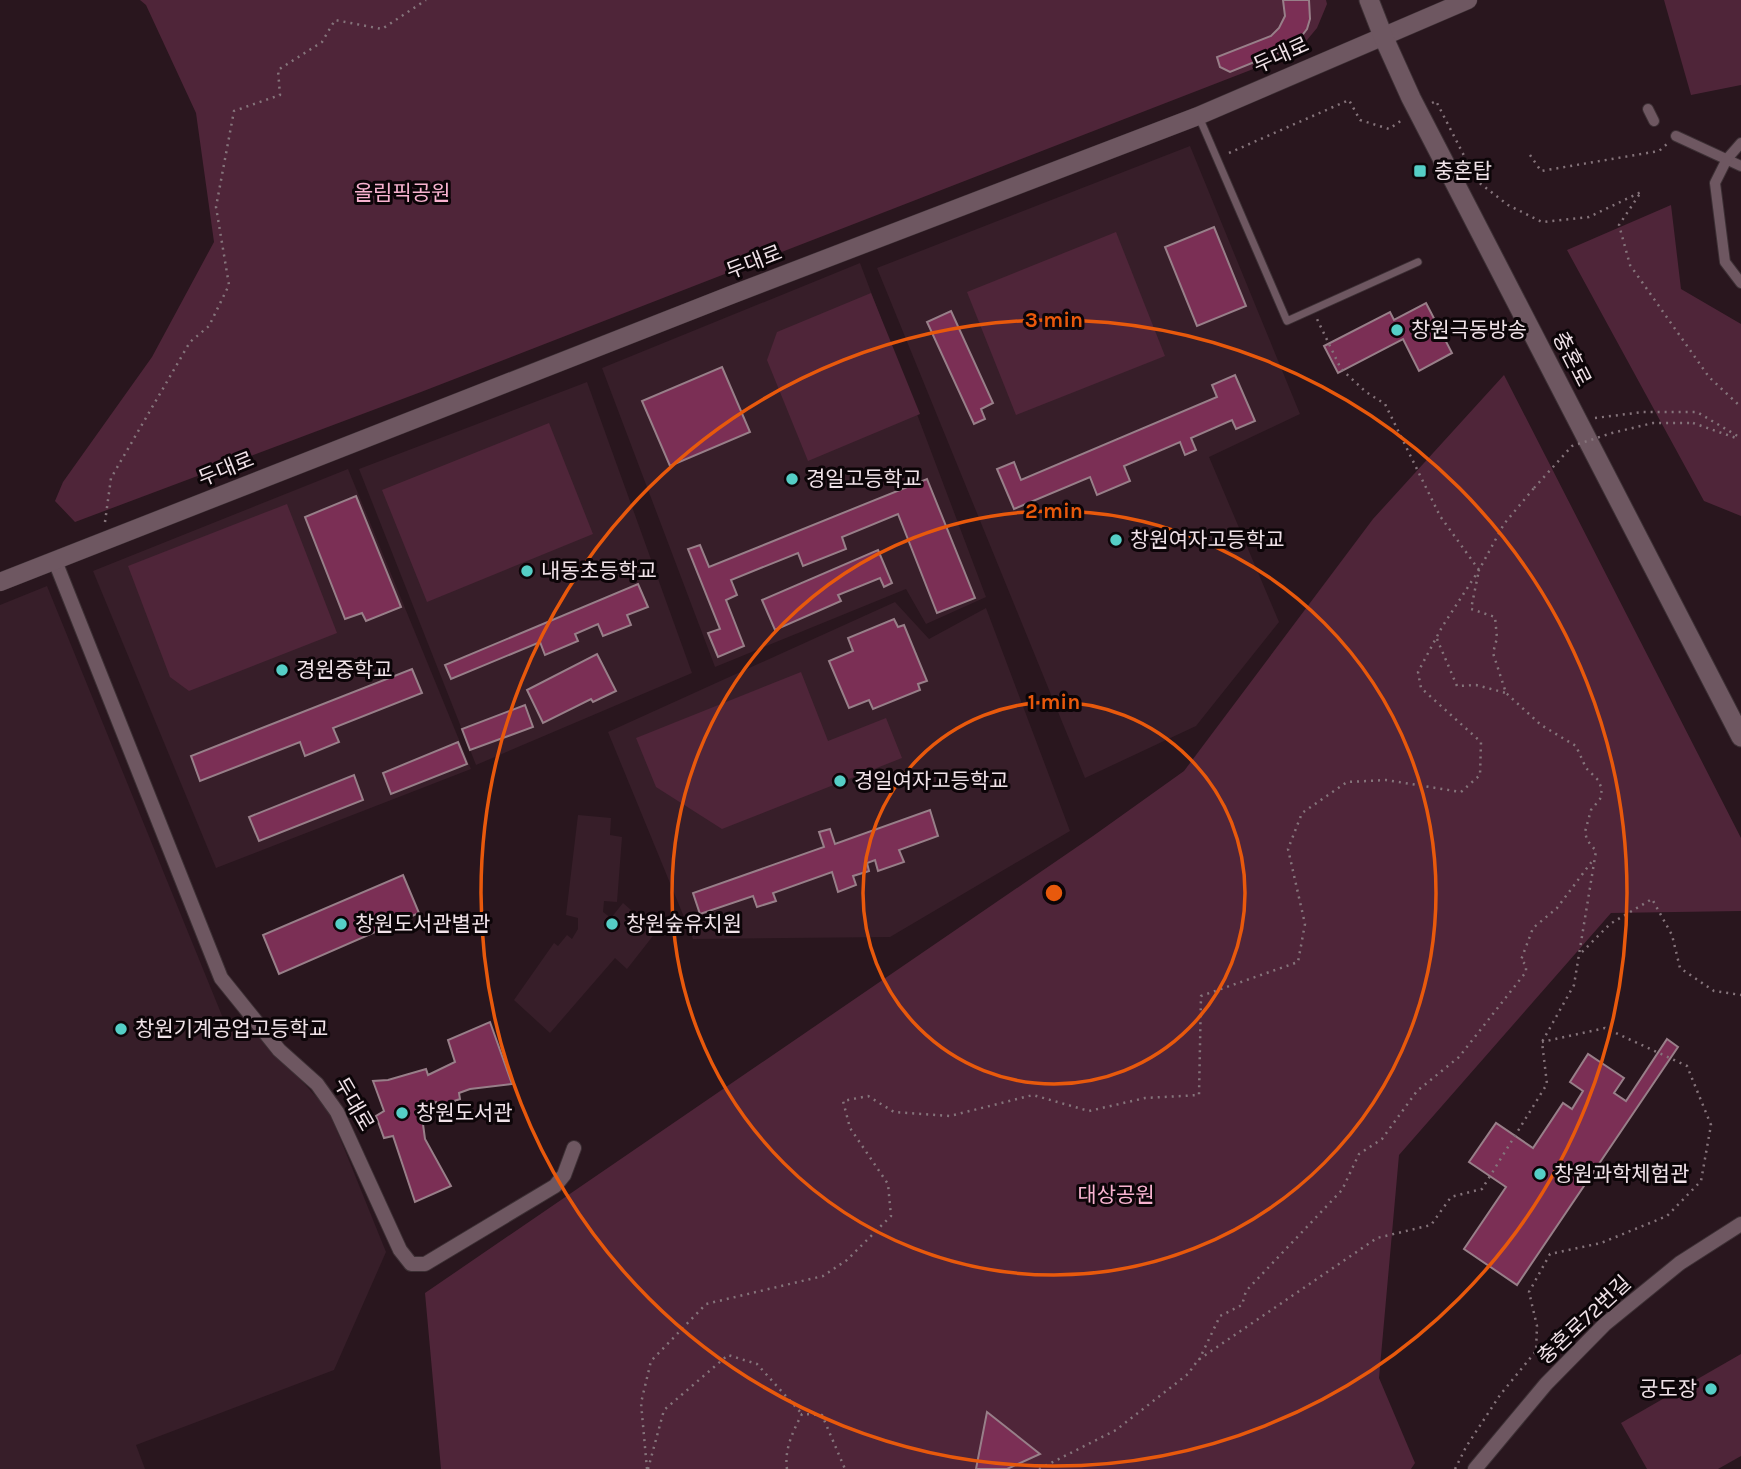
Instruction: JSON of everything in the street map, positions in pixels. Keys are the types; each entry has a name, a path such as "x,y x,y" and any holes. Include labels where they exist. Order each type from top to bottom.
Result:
{"main road":[{"name":"충혼로","path":"1369,0 1382,36 1418,110 1741,737"}],"street":[{"name":"두대로","path":"0,582 706,305 1198,116 1468,0"},
{"path":"1648,109 1654,121"},
{"path":"1676,136 1741,166"},
{"path":"1741,143 1727,159 1716,183 1717,211 1725,262 1741,283"},
{"name":"두대로","path":"55,561 221,978 279,1050 317,1084 337,1112 400,1251 411,1264 425,1264 555,1186 564,1175 574,1148"},
{"name":"충혼로72번길","path":"1475,1469 1546,1384 1605,1324 1680,1263 1741,1224"}],"lane":[{"path":"1198,116 1287,321 1418,262"}],"path":[{"path":"102,543 111,478 190,342 209,326 229,285 216,207 234,111 280,94 278,70 321,41 335,20 382,29 426,0"},
{"path":"1217,158 1349,100 1360,120 1390,129 1436,101 1477,181 1508,205 1542,222 1589,217 1641,192 1619,225 1630,265 1709,377 1741,407"},
{"path":"1530,155 1541,171 1660,150 1676,136"},
{"path":"1312,310 1340,369 1366,392 1385,404 1440,516 1479,570 1471,609 1495,617 1497,638 1493,653 1506,693"},
{"path":"1578,421 1643,412 1697,412 1741,439"},
{"path":"648,1469 642,1403 650,1361 706,1304 823,1276 847,1260 891,1216 888,1184 850,1128 844,1101 868,1096 894,1112 950,1116 1033,1095 1089,1111 1145,1098 1199,1096 1201,996 1298,962 1306,924 1288,849 1302,813 1347,782 1386,780 1461,792 1480,775 1480,742 1421,688 1418,672 1504,524 1572,446 1653,424 1693,423 1741,439"},
{"path":"1198,1360 1377,1238 1431,1225 1451,1197 1482,1189 1548,1084 1542,1042 1574,985 1595,858 1595,851 1585,832 1591,810 1600,799 1602,789 1598,780 1586,768 1576,746 1541,725 1506,693 1476,685 1457,686 1436,638"},
{"path":"1039,1469 1116,1430 1188,1374 1220,1316 1242,1306 1246,1291 1342,1190 1359,1154 1382,1139 1418,1091 1459,1057 1526,972 1526,965 1521,960 1533,928 1557,908 1595,858"},
{"path":"1581,953 1610,924 1653,900 1672,935 1680,968 1714,991 1741,995"},
{"path":"1455,1469 1500,1395 1536,1351 1537,1326 1529,1292 1550,1254 1601,1243 1667,1216 1702,1181 1712,1125 1688,1066 1605,1028 1542,1042"},
{"path":"648,1469 664,1410 728,1354 757,1364 802,1414 821,1415 845,1469"},
{"path":"788,1469 786,1461 791,1436 802,1414"}],"shaded area":[{"name":"창원여자고등학교","path":"1190,146 1300,414 1209,457 1279,622 1196,726 1085,778 877,268"},
{"name":"경일고등학교","path":"860,263 986,597 926,624 906,589 715,667 602,368"},
{"name":"내동초등학교","path":"587,382 692,673 476,765 359,469"},
{"name":"경원중학교","path":"348,469 471,769 216,868 93,571"},
{"name":"창원기계공업고등학교","path":"47,586 225,1023 260,1035 329,1111 386,1252 334,1370 136,1445 145,1469 0,1469 0,605"},
{"name":"경일여자고등학교","path":"895,602 929,639 986,608 1070,831 890,937 693,939 608,732"},
{"name":"창원숲유치원","path":"578,815 611,818 610,835 622,837 617,902 604,901 603,912 611,918 623,903 656,932 627,969 615,958 550,1033 514,1000 554,943 558,946 567,935 572,939 578,929 578,918 566,915"}],"green space":[{"name":"올림픽공원","path":"140,0 1326,0 1327,4 1317,28 1297,52 421,392 75,522 55,501 63,482 152,357 214,242 196,113 146,5"},
{"path":"1664,0 1741,0 1741,85 1691,95"},
{"path":"1671,205 1681,289 1741,324 1741,516 1704,501 1567,250"},
{"path":"1116,232 1165,356 1016,415 967,292"},
{"path":"871,293 920,414 808,461 767,360 777,332"},
{"name":"대상공원","path":"1504,375 1741,838 1741,911 1611,913 1399,1155 1379,1378 1415,1463 1411,1469 441,1469 425,1293 1184,771 1373,519"},
{"path":"549,423 593,534 427,602 382,490"},
{"path":"287,504 337,633 189,691 170,677 128,566"},
{"path":"801,672 828,741 886,718 902,758 722,829 656,787 636,738"},
{"name":"궁도장","path":"1741,1354 1741,1456 1718,1469 1647,1469 1621,1423"}],"building":[{"path":"1283,0 1309,0 1310,19 1307,29 1294,46 1230,72 1220,67 1217,57 1271,36 1279,28 1285,16"},
{"path":"1214,227 1246,306 1197,326 1165,247"},
{"name":"창원극동방송","path":"1426,303 1452,353 1419,371 1403,339 1338,373 1324,346 1390,312 1394,320"},
{"path":"951,311 993,403 981,409 985,419 974,424 927,322"},
{"path":"722,367 750,432 670,466 642,401"},
{"path":"1235,375 1255,421 1236,429 1232,420 1191,438 1196,450 1185,455 1180,442 1124,466 1130,481 1097,495 1090,477 1014,509 997,469 1014,462 1021,480 1217,397 1212,385"},
{"path":"927,479 975,598 937,613 898,514 842,537 846,549 803,566 798,553 731,580 737,595 726,600 744,646 718,657 708,633 720,629 688,549 700,545 709,567"},
{"path":"356,496 401,607 366,621 362,613 345,619 305,517"},
{"path":"878,550 892,583 884,587 880,578 838,595 841,601 775,630 762,600"},
{"path":"638,584 648,607 627,615 631,625 603,636 598,624 575,634 578,641 545,655 540,642 451,679 445,665"},
{"path":"894,619 898,627 904,625 927,681 918,684 920,690 873,709 869,700 849,708 829,661 853,651 848,638"},
{"path":"597,654 616,691 593,702 591,699 543,723 527,690"},
{"path":"412,669 422,693 333,728 339,742 305,756 300,742 200,781 191,756"},
{"path":"525,705 533,727 470,750 462,729"},
{"path":"458,742 467,764 391,794 383,773"},
{"path":"354,775 363,800 259,841 249,817"},
{"path":"930,810 938,836 899,850 904,862 878,871 875,860 867,863 869,871 853,876 856,885 838,892 832,872 773,893 776,901 757,907 753,896 700,914 693,893 824,847 819,832 830,829 835,844"},
{"name":"창원도서관별관","path":"403,875 419,913 279,974 263,935"},
{"name":"창원도서관","path":"490,1022 512,1084 470,1089 459,1093 460,1099 437,1107 436,1102 431,1103 426,1108 422,1117 425,1139 451,1186 415,1202 393,1136 384,1138 376,1116 384,1111 373,1081 388,1080 426,1069 428,1075 455,1062 448,1040"},
{"name":"창원과학체험관","path":"1667,1039 1678,1047 1517,1285 1464,1249 1506,1187 1469,1162 1496,1123 1533,1148 1563,1103 1572,1109 1583,1091 1570,1082 1588,1054 1624,1078 1614,1093 1626,1101"},
{"path":"987,1412 1040,1454 1007,1469 976,1469"}],"place":[{"name":"충혼탑","path":"1420,171"},
{"name":"창원극동방송","path":"1397,330"},
{"name":"경일고등학교","path":"792,479"},
{"name":"창원여자고등학교","path":"1116,540"},
{"name":"내동초등학교","path":"527,571"},
{"name":"경원중학교","path":"282,670"},
{"name":"경일여자고등학교","path":"840,781"},
{"name":"창원도서관별관","path":"341,924"},
{"name":"창원숲유치원","path":"612,924"},
{"name":"창원기계공업고등학교","path":"121,1029"},
{"name":"창원도서관","path":"402,1113"},
{"name":"창원과학체험관","path":"1540,1174"},
{"name":"궁도장","path":"1711,1389"}]}
